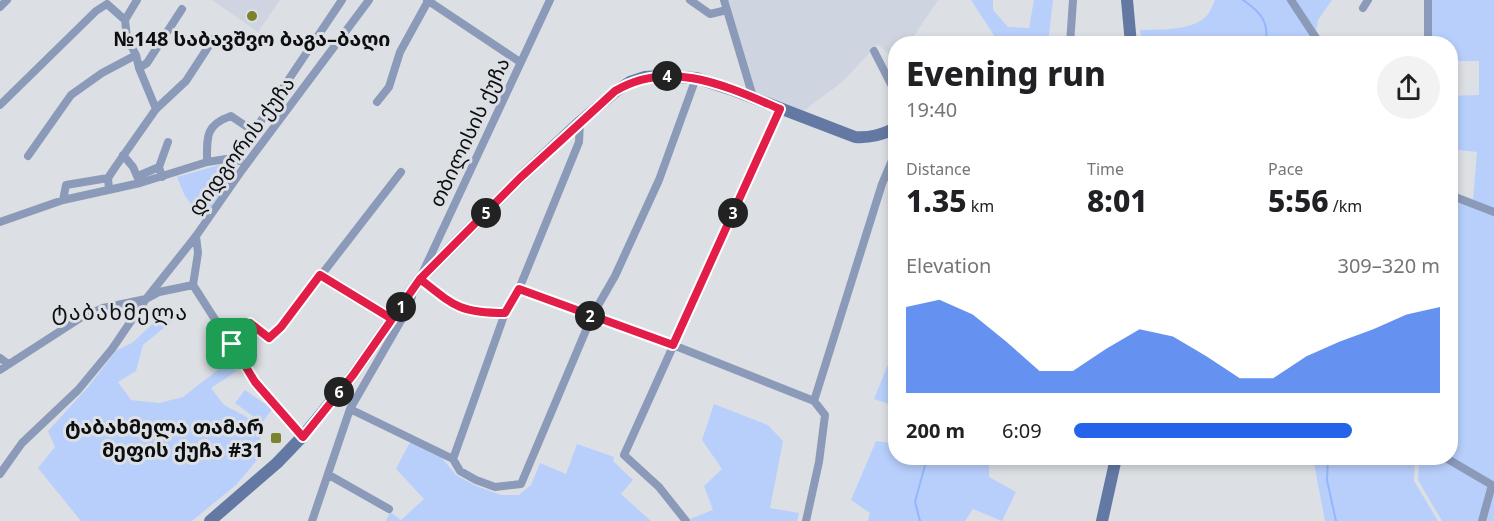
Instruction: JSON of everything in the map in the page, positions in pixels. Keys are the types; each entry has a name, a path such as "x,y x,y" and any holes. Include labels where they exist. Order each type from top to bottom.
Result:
{"street":[{"path":"0,7 7,0"},
{"path":"125,20 137,0"},
{"path":"242,170 239,157 254,131 342,0"},
{"name":"დიდგორის ქუჩა","path":"193,285 198,253 196,236 242,170 369,0"},
{"path":"377,102 388,87 400,52 427,0 520,62"},
{"name":"თბილისის ქუჩა","path":"312,521 350,409 406,312 550,0"},
{"path":"690,0 710,14 727,10"},
{"path":"724,0 753,97"},
{"path":"1070,36 1072,0"},
{"path":"1127,0 1130,36"},
{"path":"1292,0 1315,36"},
{"path":"1428,0 1428,36"},
{"path":"0,103 96,11 107,4 125,20 128,38 156,109"},
{"path":"139,68 147,63 182,9"},
{"path":"109,189 108,178 123,154 156,109 186,81 214,38"},
{"path":"874,51 888,78"},
{"path":"28,156 71,95 102,73 136,55"},
{"path":"210,521 277,463 303,437 353,375 420,279 520,178 615,91 630,82 645,77 660,76 696,78 753,97 855,137 869,138 888,131"},
{"path":"350,409 453,459 460,471 476,480 495,488 521,484 592,316 615,276 659,180 696,78"},
{"path":"686,521 659,487 624,455 780,109"},
{"path":"207,162 207,134 218,120 231,116 254,131"},
{"path":"453,459 505,313 519,289 579,142 580,122"},
{"path":"162,177 159,167 168,142"},
{"path":"123,154 139,179"},
{"path":"139,179 162,177 207,162 239,157"},
{"path":"0,222 63,200 139,179 159,167"},
{"path":"814,401 888,170"},
{"path":"232,344 250,323 269,338 281,327 401,172"},
{"path":"63,200 66,185 108,178"},
{"path":"1458,198 1494,212"},
{"path":"0,474 22,443 78,390 112,349 146,299 196,236"},
{"path":"320,275 392,319"},
{"path":"420,279 453,305 465,309 505,313"},
{"path":"0,370 82,317 103,308 146,299 159,292 193,285 255,382 303,437"},
{"path":"519,289 673,345 814,401 825,415 819,462 806,521"},
{"path":"0,358 8,364"},
{"path":"1102,521 1114,465"},
{"path":"1458,465 1492,485 1482,521"},
{"path":"329,475 389,509"}],"shaded area":[{"name":"№148 საბავშვო ბაგა–ბაღი","path":"212,0 280,0 258,32"},
{"path":"724,0 938,0 914,36 888,36 888,53 878,44 842,82 802,112 753,92"},
{"path":"971,0 993,0 993,10 1008,27 1029,28 1034,0 1053,0 1049,36 994,36"},
{"path":"1215,0 1332,0 1318,20 1315,36 1141,36 1140,30 1177,28 1195,24 1209,13"},
{"path":"1431,0 1494,0 1494,521 1442,521 1418,480 1419,465 1458,465 1458,200 1473,201 1477,152 1458,150 1458,96 1479,95 1479,61 1458,61 1458,36 1430,36"},
{"path":"230,162 235,168 235,173 202,220 184,194 177,177"},
{"path":"183,312 143,345 136,371 118,382 131,400 159,403 183,397 228,362 237,371 211,388 224,405 247,417 260,436 262,454 236,485 192,521 81,521 38,468 55,447 48,431 88,387 117,350 132,343 162,315"},
{"path":"888,364 888,403 874,399"},
{"path":"245,390 272,409 262,423 235,403"},
{"path":"714,404 768,425 783,441 770,508 799,513 797,521 691,521 690,519 713,510 704,486 722,469 702,440"},
{"path":"876,441 888,443 888,465 989,465 989,477 1016,492 1002,521 973,509 965,521 868,521 870,513 851,500"},
{"path":"410,442 441,457 456,475 476,486 501,495 519,495 531,485 540,463 566,474 577,444 614,457 613,461 633,480 621,494 651,521 386,521 390,512 401,520 424,499 396,469"},
{"path":"1314,465 1415,465 1414,481 1438,521 1325,521"}],"waterway":[{"path":"1243,0 1262,18 1267,36"},
{"path":"920,521 915,502 925,465"},
{"path":"1328,465 1327,480 1336,521"}],"place":[{"name":"№148 საბავშვო ბაგა–ბაღი","path":"252,16"},
{"name":"ტაბახმელა თამარ მეფის ქუჩა #31","path":"276,438"}],"district":[{"name":"ტაბახმელა","path":"120,312"}],"route":[{"path":"232,344 250,323 269,338 281,327 320,275 392,319 420,279 453,305 465,309 505,313 519,289 673,345 780,109 730,89 696,78 680,76 645,77 630,82 615,91 520,178 420,279 353,375 303,437 271,403 232,344"}]}
